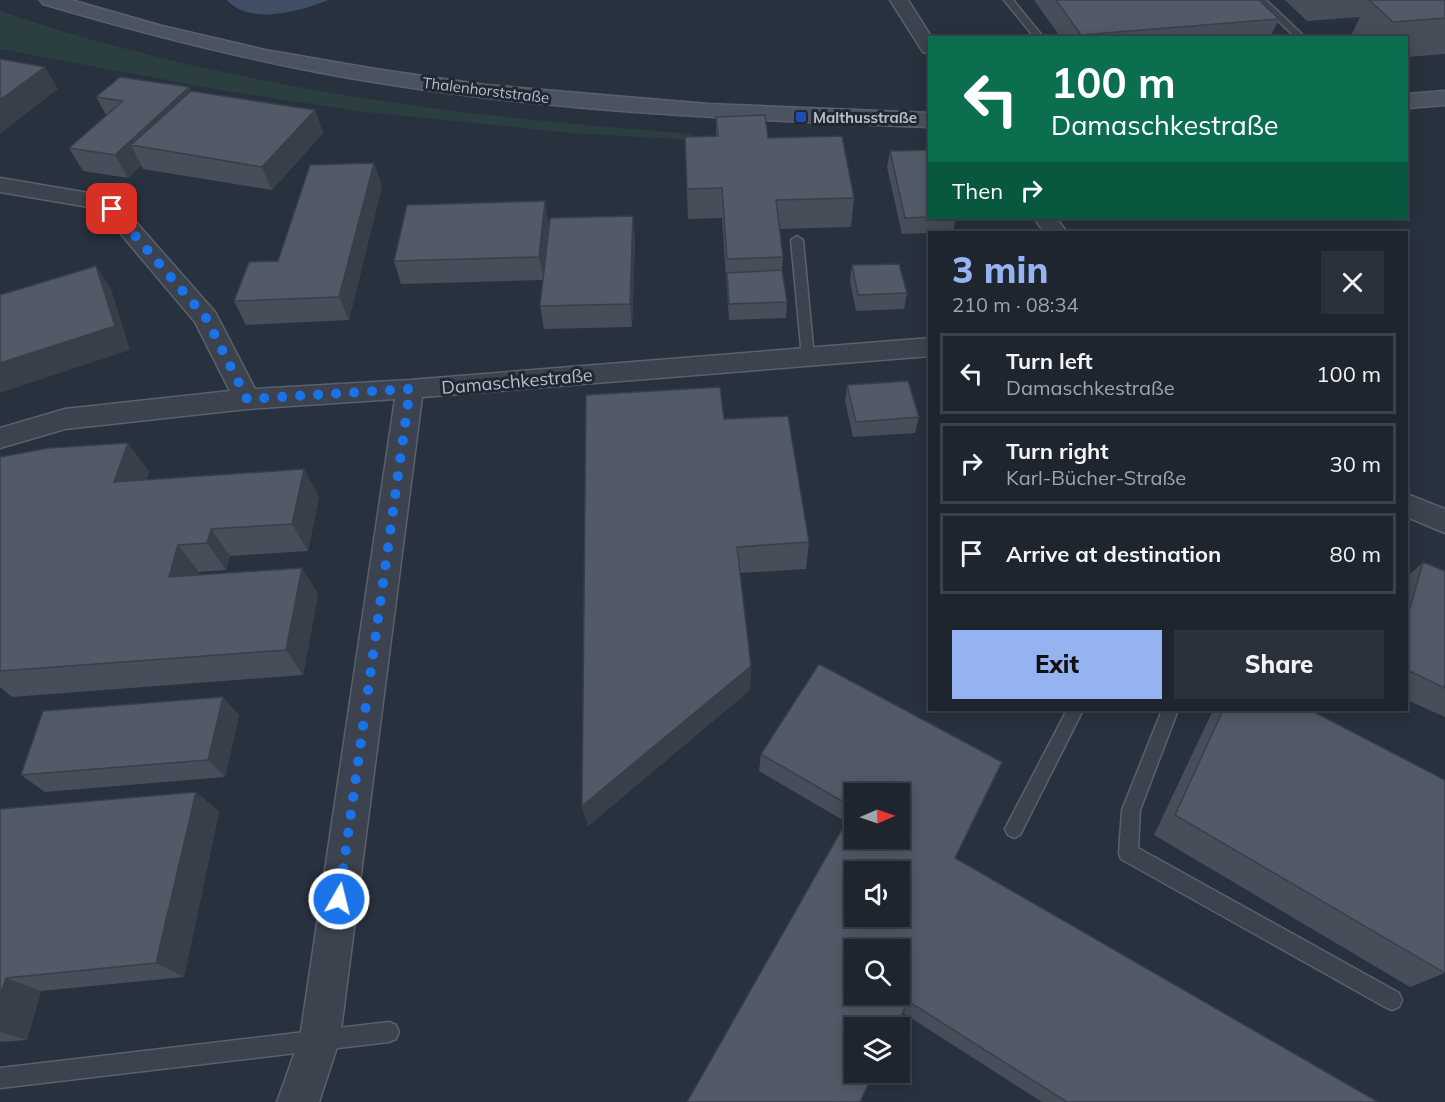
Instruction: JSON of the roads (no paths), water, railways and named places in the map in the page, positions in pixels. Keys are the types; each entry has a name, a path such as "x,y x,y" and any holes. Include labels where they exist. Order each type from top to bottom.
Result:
{"main road":[{"name":"Thalenhorststraße","path":"50,0 225,48 403,80 552,98 735,113 928,120"},
{"path":"1408,101 1445,98"}],"street":[{"path":"899,0 928,45"},
{"path":"0,185 94,201 112,209 206,318 247,399"},
{"path":"1046,219 1055,231"},
{"name":"Damaschkestraße","path":"0,438 65,418 247,399 410,389 928,347"},
{"path":"298,1102 320,1038 410,389"},
{"path":"1408,505 1445,520"}],"lane":[{"path":"1008,0 1038,36"},
{"path":"1262,0 1300,36"},
{"path":"797,240 808,357"},
{"path":"1014,829 1074,711"},
{"path":"1170,711 1131,810 1128,853 1392,1000"},
{"path":"0,1078 320,1038 389,1032"}],"water":[{"path":"227,0 328,0 290,12 262,14 249,13 237,8"}],"place":[{"name":"Malthusstraße","path":"801,117"}]}
